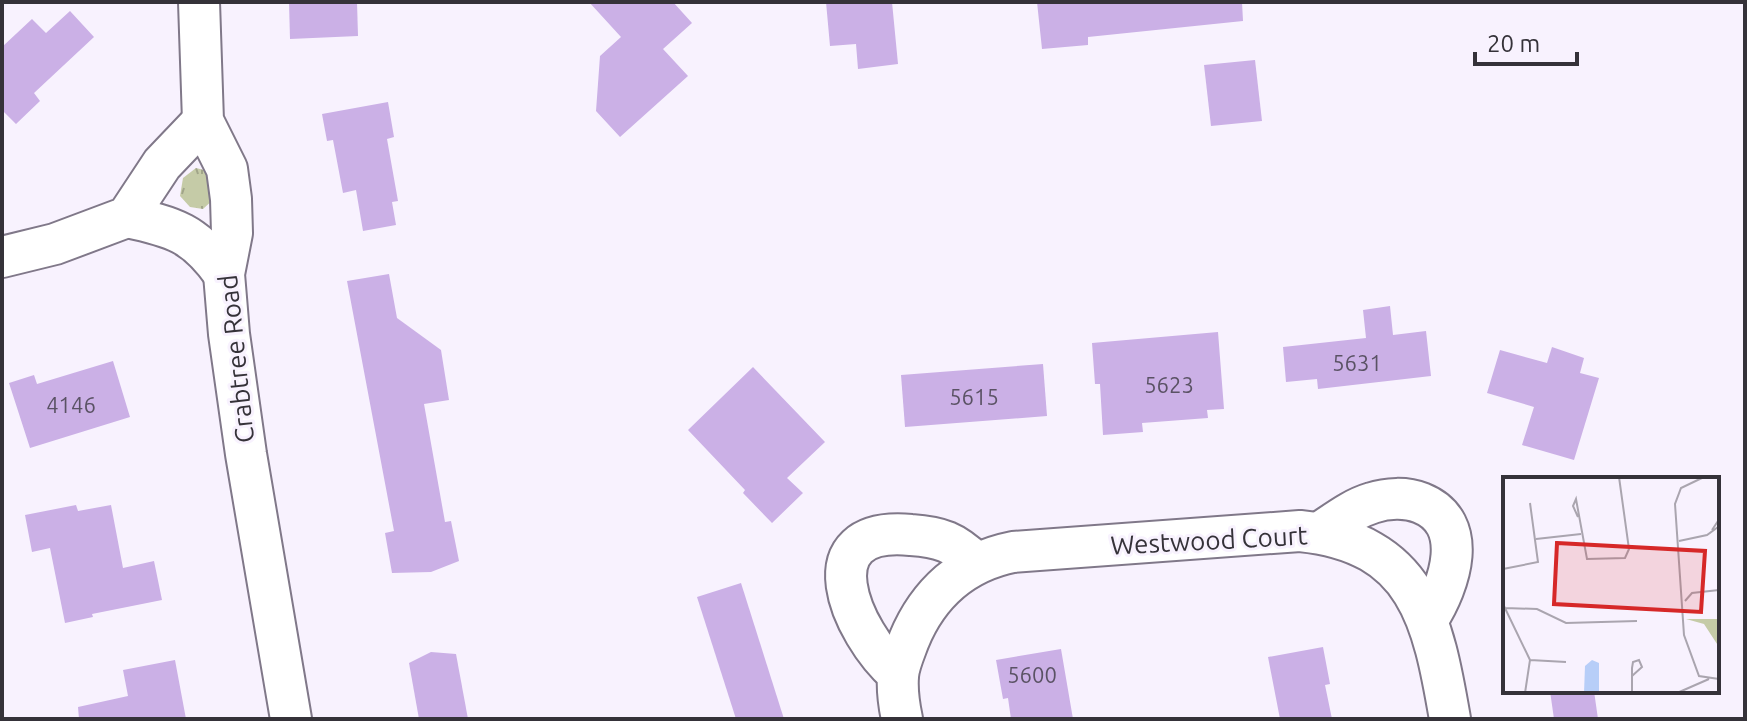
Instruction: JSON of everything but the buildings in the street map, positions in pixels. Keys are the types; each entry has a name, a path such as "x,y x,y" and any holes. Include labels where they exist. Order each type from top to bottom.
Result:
{"street":[{"name":"Crabtree Road","path":"199,2 203,121 227,169 231,199 232,233 224,274 229,334 291,719"},
{"path":"127,217 162,164 203,121"},
{"path":"2,257 55,244 127,217 185,235 207,249 224,274"},
{"path":"1319,533 1350,512 1374,502 1414,500 1429,507 1446,524 1453,548 1443,595 1428,619"},
{"name":"Westwood Court","path":"898,674 923,614 952,578 976,563 1013,552 1276,532 1319,533 1353,544 1385,561 1405,579 1428,619 1450,719"},
{"path":"902,719 898,674 881,659 856,616 844,581 845,566 860,544 875,536 896,533 932,537 957,545 976,563"}],"green space":[{"path":"196,168 212,172 215,198 203,209 190,207 180,196 183,178"}]}
